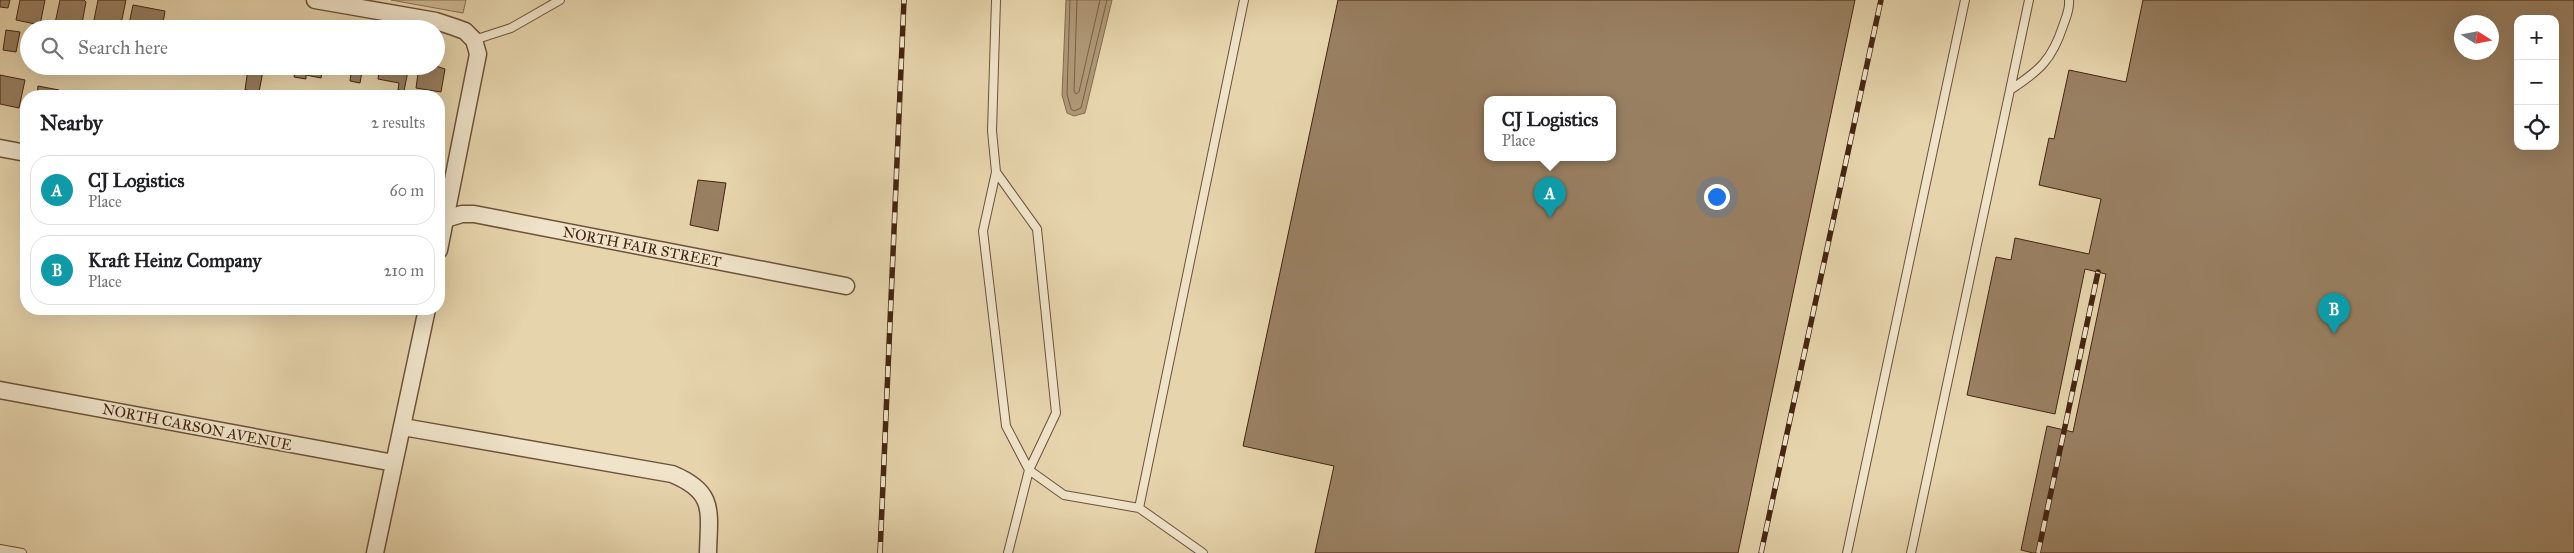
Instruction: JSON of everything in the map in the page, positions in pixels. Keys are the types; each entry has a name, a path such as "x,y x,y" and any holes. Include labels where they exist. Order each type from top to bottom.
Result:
{"street":[{"path":"315,0 430,20"},
{"path":"445,24 465,31 474,40 478,54 445,206"},
{"path":"0,148 20,151"},
{"name":"NORTH FAIR STREET","path":"445,219 474,214 846,286"},
{"path":"375,553 426,315"},
{"name":"NORTH CARSON AVENUE","path":"0,390 394,463"},
{"path":"402,427 672,474 687,480 701,490 708,505 708,553"}],"lane":[{"path":"474,40 511,28 560,0"},
{"path":"996,0 992,131 996,172 983,231 1006,426 1029,470 1064,495 1139,508 1203,553"},
{"path":"1139,508 1244,0"},
{"path":"1847,553 1965,0"},
{"path":"1911,553 2028,0"},
{"path":"2010,90 2036,73 2056,48 2070,7 2069,0"},
{"path":"996,172 1037,229 1056,412 1029,470 1008,553"},
{"path":"0,549 22,553"}],"shaded area":[{"path":"391,0 466,0 463,13"}],"water":[{"path":"1066,0 1112,0 1085,113 1074,116 1067,113 1062,95"}],"building":[{"path":"0,0 10,0 8,8 0,7"},
{"path":"20,0 45,0 41,20 16,20"},
{"path":"60,0 84,0 86,2 83,20 56,20"},
{"path":"98,0 126,0 122,20 94,20"},
{"path":"1338,0 1855,0 1738,553 1315,553 1334,466 1243,446"},
{"path":"2143,0 2574,0 2574,553 2033,553 2021,550 2047,426 2073,432 2106,274 2085,269 2055,414 1967,395 1996,257 2011,260 2015,238 2089,254 2101,199 2039,185 2049,138 2054,139 2069,70 2126,82"},
{"path":"133,5 165,11 164,20 130,20"},
{"path":"6,30 20,32 16,52 3,50"},
{"path":"0,75 25,80 23,90 20,90 19,108 0,104"},
{"path":"247,75 262,75 259,90 245,90"},
{"path":"294,75 306,75 306,79 294,77"},
{"path":"306,75 322,75 321,78"},
{"path":"351,75 361,75 360,83 350,81"},
{"path":"379,75 407,75 404,90 398,90 399,83 378,79"},
{"path":"418,75 444,75 441,90 416,88"},
{"path":"38,86 59,90 38,90"},
{"path":"698,180 726,183 718,231 690,225"}],"railway":[{"path":"880,553 904,0"},
{"path":"1761,553 1881,0"},
{"path":"2038,553 2098,272"}],"place":[{"name":"CJ Logistics","path":"1550,218"},
{"name":"Kraft Heinz Company","path":"2334,334"}]}
